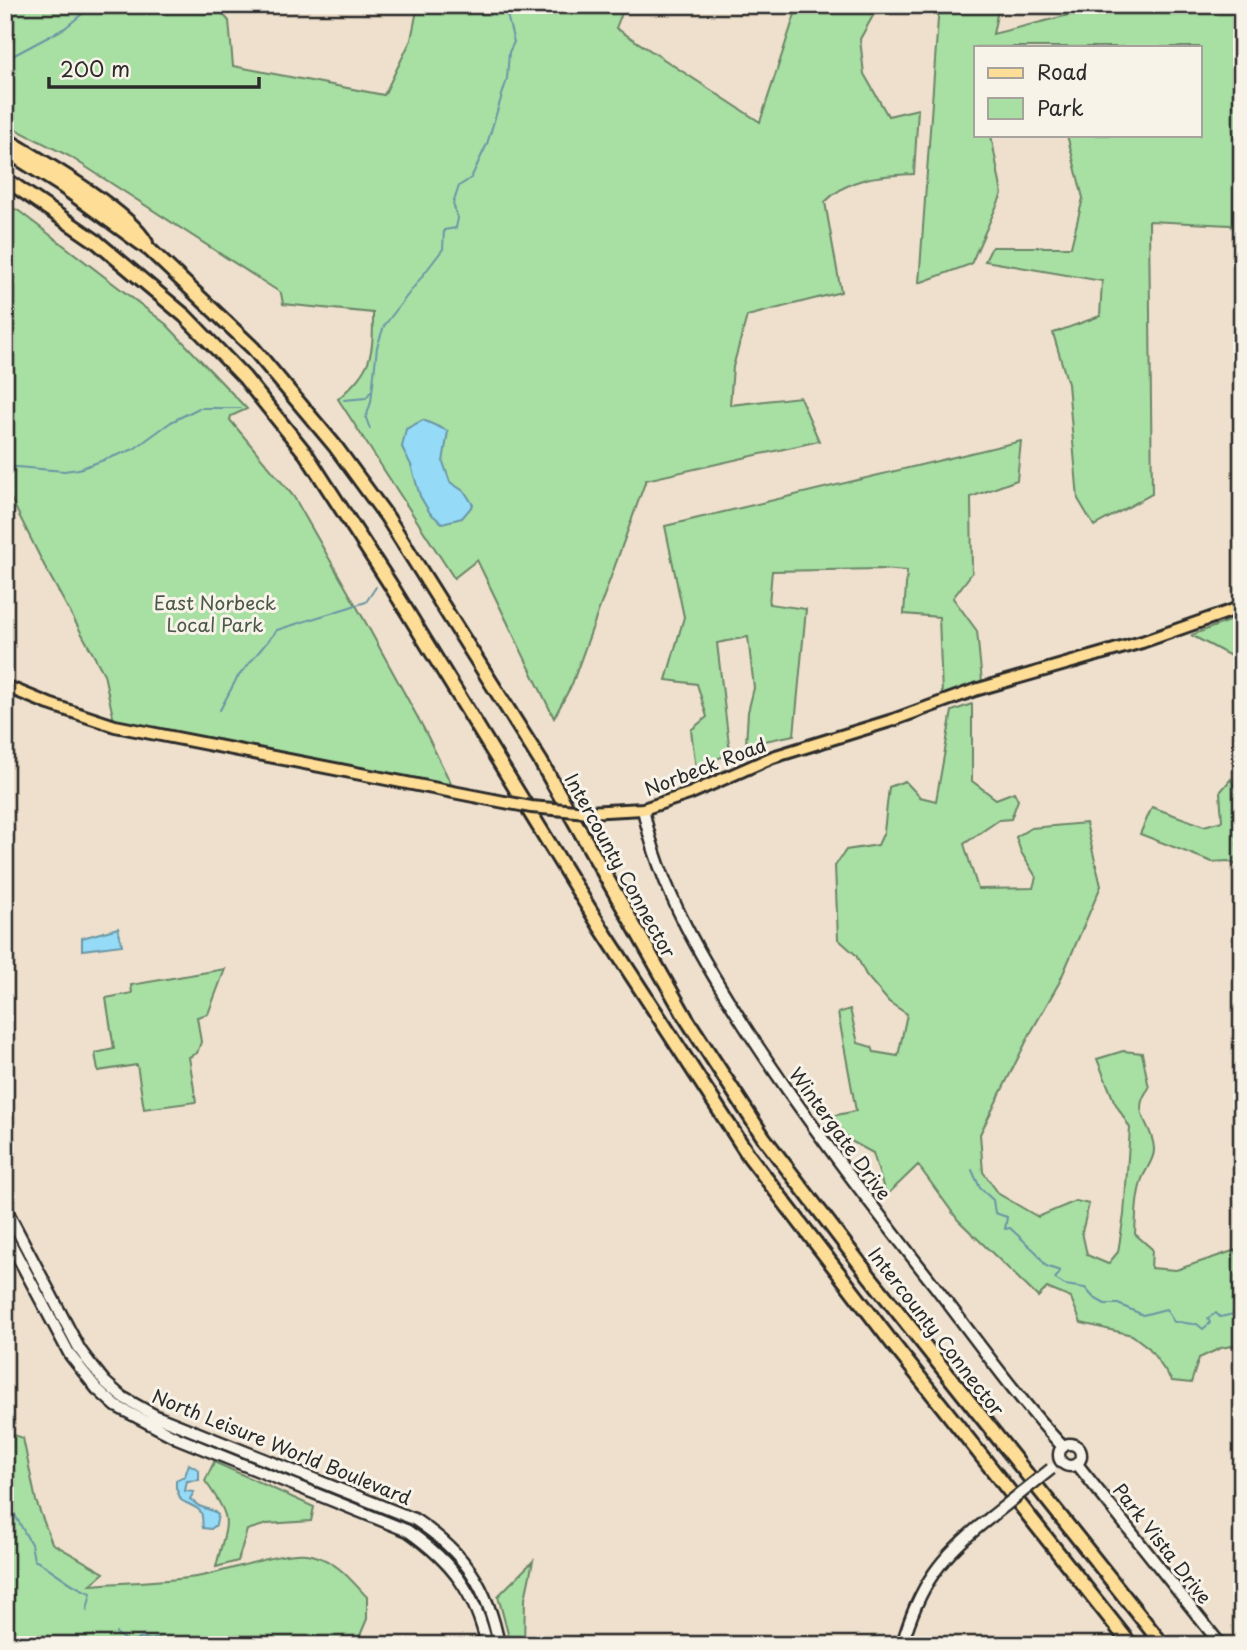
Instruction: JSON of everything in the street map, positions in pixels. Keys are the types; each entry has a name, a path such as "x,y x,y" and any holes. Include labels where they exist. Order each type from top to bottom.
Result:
{"highway":[{"path":"5,139 81,187 139,230 150,250"},
{"name":"Intercounty Connector","path":"5,150 62,186 150,250 254,348 335,446 394,528 541,762 686,1018 764,1138 870,1277 1163,1645"},
{"path":"5,179 97,242 185,316 244,377 306,454 392,587 638,986 749,1156 893,1344 1131,1645"}],"main road":[{"name":"Norbeck Road","path":"5,686 115,726 494,800 565,811 643,809 689,794 773,757 893,720 975,690 1142,642 1242,607"}],"street":[{"name":"Wintergate Drive","path":"643,809 654,853 685,926 767,1061 840,1166 1063,1447"},
{"name":"North Leisure World Boulevard","path":"5,1207 80,1350 105,1382 122,1397 158,1417 414,1520 425,1527 457,1553 477,1579 493,1618 499,1645"},
{"name":"North Leisure World Boulevard","path":"5,1233 71,1355 97,1389 116,1406 177,1437 408,1531 439,1555 466,1588 479,1613 486,1645"},
{"path":"1070,1444 1077,1447 1081,1457 1077,1464 1065,1466 1060,1461 1059,1452 1063,1447 1070,1444"},
{"path":"902,1645 914,1605 934,1572 958,1545 1060,1461"},
{"name":"Park Vista Drive","path":"1077,1464 1221,1645"}],"green space":[{"path":"5,5 215,5 229,21 233,66 384,95 411,40 418,5 625,5 616,28 760,122 798,5 903,5 874,14 860,39 864,74 888,116 918,109 914,174 855,182 825,202 841,292 747,316 733,367 730,405 800,397 819,441 646,480 572,684 554,718 477,560 454,578 338,399 358,379 368,361 373,313 283,304 281,293 69,156 5,124"},
{"path":"939,5 999,5 993,34 1085,11 1086,5 1242,5 1242,233 1230,225 1149,221 1152,494 1094,526 1078,499 1068,384 1053,333 1100,316 1102,281 985,261 992,247 1071,247 1083,198 1067,136 1202,136 1202,46 974,46 974,136 991,136 1002,194 971,264 919,283"},
{"name":"East Norbeck Local Park","path":"5,204 19,211 166,324 247,409 231,416 230,420 294,497 424,729 454,790 115,726 104,674 5,487"},
{"path":"1021,441 1017,480 971,497 972,573 953,598 977,631 982,682 942,695 939,617 904,614 907,571 772,571 769,604 806,609 794,735 746,745 748,712 754,688 748,637 717,643 730,753 696,769 691,730 707,717 697,684 666,680 684,617 665,526"},
{"path":"1242,616 1242,662 1191,635 1192,635"},
{"path":"972,704 972,781 996,799 1014,792 1018,800 1011,819 999,820 964,844 978,889 1033,888 1036,877 1021,852 1016,837 1031,828 1086,823 1101,886 1059,983 980,1134 983,1172 999,1194 1038,1217 1076,1201 1089,1204 1082,1232 1087,1255 1108,1264 1118,1252 1124,1215 1130,1128 1114,1101 1097,1059 1123,1051 1142,1053 1149,1088 1141,1105 1153,1140 1154,1153 1140,1186 1135,1234 1152,1249 1151,1268 1176,1270 1242,1248 1242,1344 1221,1348 1199,1358 1191,1383 1172,1381 1149,1348 1132,1335 1081,1323 1071,1298 1047,1288 1038,1297 958,1220 918,1165 886,1196 873,1153 849,1140 832,1116 856,1111 838,1013 850,1009 858,1043 872,1047 874,1052 898,1056 907,1014 889,1002 866,975 856,955 838,939 835,866 846,850 878,845 884,832 889,787 905,781 920,797 936,801 952,711"},
{"path":"1231,779 1242,808 1242,833 1237,843 1242,868 1228,861 1212,862 1140,834 1152,807 1204,826 1222,821 1220,792"},
{"path":"225,969 208,1014 197,1017 201,1042 197,1053 189,1057 196,1102 144,1109 137,1065 98,1071 95,1053 114,1049 106,998 132,993 131,985"},
{"path":"5,1432 23,1438 36,1501 52,1543 104,1573 90,1585 196,1577 287,1555 312,1555 336,1566 367,1597 367,1619 356,1645 5,1645"},
{"path":"214,1462 314,1507 311,1521 267,1524 247,1530 238,1561 216,1567 226,1522 221,1505 205,1481"},
{"path":"533,1561 525,1599 524,1645 511,1645 498,1596"}],"water":[{"path":"423,420 448,431 443,462 450,482 465,492 473,505 462,518 442,523 430,513 420,496 411,465 402,447 406,429"},
{"path":"118,928 122,945 82,950 82,938"},
{"path":"189,1464 199,1470 199,1480 187,1481 185,1491 194,1492 190,1499 218,1515 216,1525 211,1529 203,1528 200,1511 181,1500 176,1488 176,1480 185,1476"}],"waterway":[{"path":"5,60 65,28 93,5"},
{"path":"370,429 366,418 371,402 377,347 384,326 443,249 444,230 456,228 458,218 453,204 459,186 471,178 487,144 507,79 509,52 514,42 506,11 513,5"},
{"path":"344,400 366,398 371,391"},
{"path":"5,466 64,471 79,469 134,449 171,422 199,408 241,408"},
{"path":"220,710 237,678 277,630 366,602 376,587"},
{"path":"972,1170 980,1188 993,1200 995,1213 1007,1217 1005,1229 1010,1228 1037,1253 1046,1266 1060,1271 1055,1279 1065,1285 1085,1288 1094,1298 1105,1304 1118,1304 1143,1315 1166,1309 1174,1322 1197,1324 1203,1329 1210,1323 1208,1318 1216,1313 1220,1317 1234,1314 1242,1302"},
{"path":"5,1497 31,1544 34,1560 76,1587 91,1593 87,1610"},
{"path":"116,1633 127,1641 158,1638 176,1645"}]}
